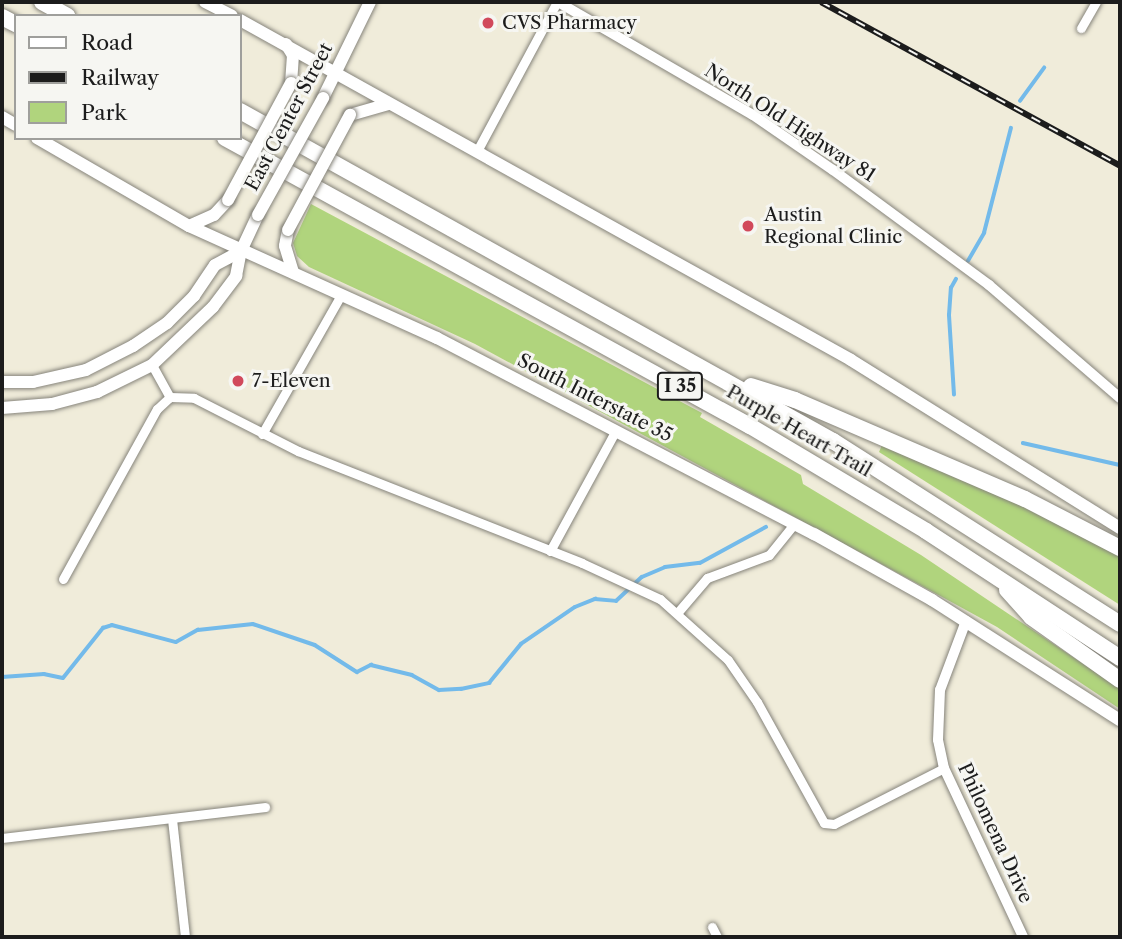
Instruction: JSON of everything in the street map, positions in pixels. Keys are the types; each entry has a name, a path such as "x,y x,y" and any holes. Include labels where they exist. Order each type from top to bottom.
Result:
{"highway":[{"path":"41,2 63,14"},
{"name":"Purple Heart Trail","path":"242,112 715,374 922,495 1120,624"},
{"name":"Purple Heart Trail","path":"229,140 750,426 992,572 1120,658"},
{"path":"715,374 795,400 1024,499 1120,548"},
{"path":"992,572 1031,617 1120,680"}],"main road":[{"path":"205,2 228,14"},
{"name":"East Center Street","path":"2,408 52,404 86,395 152,365 213,307 236,276 241,251 258,215 336,74 370,2"},
{"path":"242,21 858,364 1120,527"},
{"path":"189,226 214,215 228,201 291,83 293,55 285,44"},
{"path":"293,273 285,246 288,230 350,115 388,104"},
{"name":"South Interstate 35","path":"40,140 189,226 341,295 617,430 794,524 966,621 1120,720"},
{"path":"2,382 33,382 86,370 133,346 185,305 215,265 241,251"}],"street":[{"path":"477,151 558,2"},
{"name":"North Old Highway 81","path":"558,2 753,116 833,170 989,285 1120,398"},
{"path":"1081,28 1096,2"},
{"path":"262,435 341,295"},
{"path":"152,365 170,397"},
{"path":"63,579 157,409 170,397 194,398 262,435 623,580 678,612 727,660 757,702 824,823 834,824 944,768"},
{"path":"550,551 617,430"},
{"path":"678,612 707,578 769,555 794,524"},
{"name":"Philomena Drive","path":"966,621 940,690 938,740 944,768 1023,937"},
{"path":"2,838 265,807"},
{"path":"172,819 185,937"},
{"path":"712,927 718,937"}],"green space":[{"path":"311,204 702,413 700,417 801,475 803,484 921,555 1113,684 1120,689 1120,709 997,627 944,598 475,344 309,267 297,256 293,243"},
{"path":"882,445 1008,497 1120,554 1120,605 879,452"}],"waterway":[{"path":"1020,101 1044,68"},
{"path":"968,261 984,233 1011,128"},
{"path":"954,395 949,315 951,288 956,279"},
{"path":"1023,443 1120,465"},
{"path":"2,677 44,674 63,678 103,628 112,625 176,642 198,630 253,624 315,645 357,672 371,665 412,675 439,690 461,689 489,683 521,644 575,607 595,599 616,601 642,577 665,567 700,563 766,527"}],"railway":[{"path":"821,2 1120,166"}],"place":[{"name":"CVS Pharmacy","path":"488,23"},
{"name":"Austin Regional Clinic","path":"748,226"},
{"name":"7-Eleven","path":"238,381"}]}
